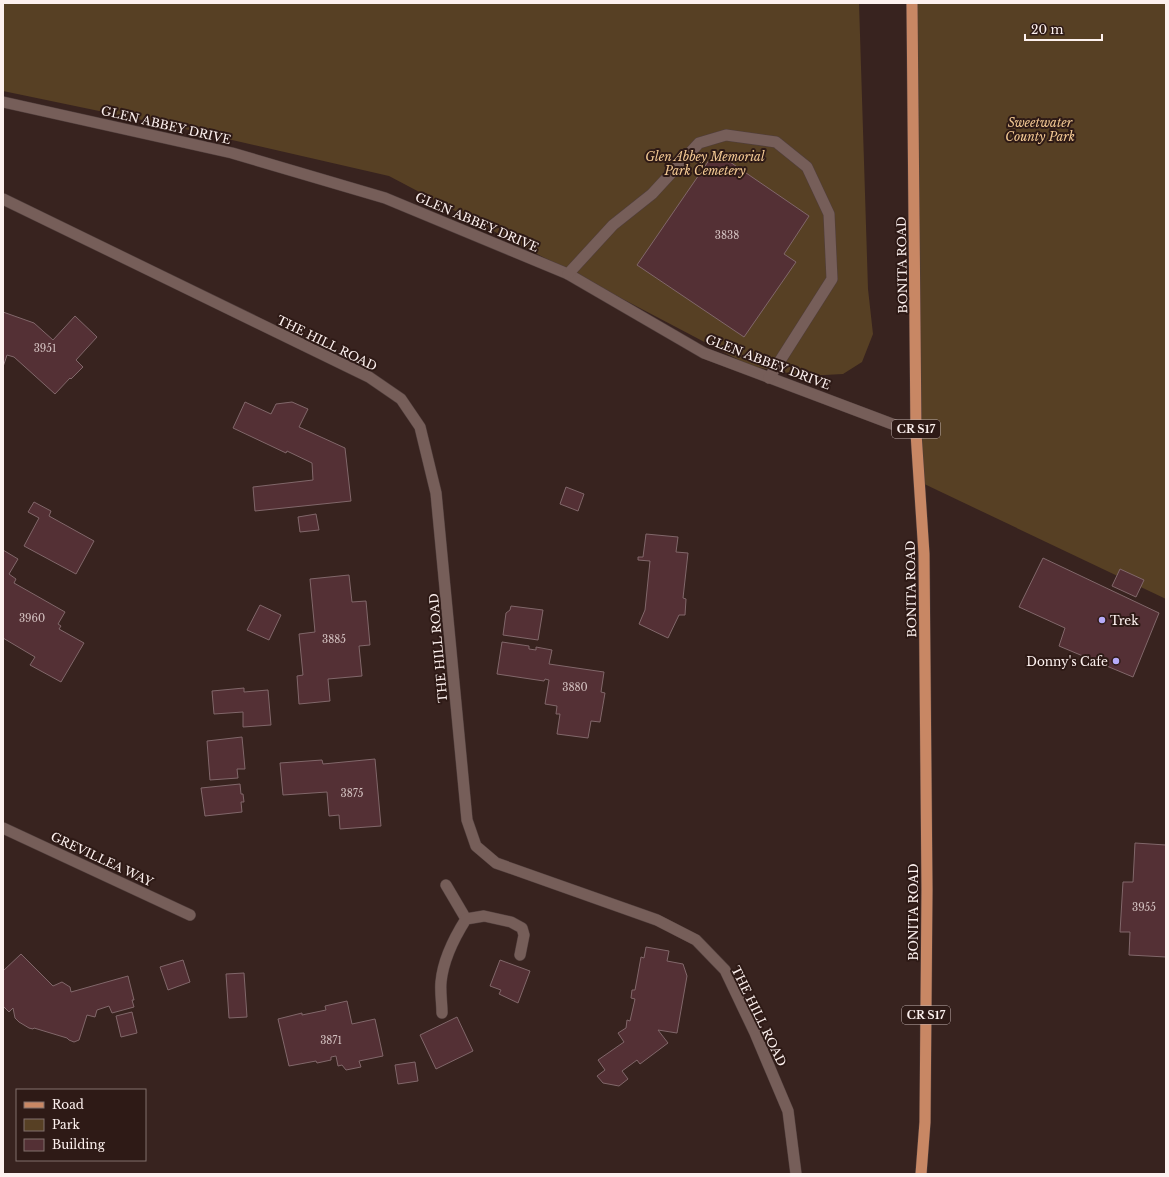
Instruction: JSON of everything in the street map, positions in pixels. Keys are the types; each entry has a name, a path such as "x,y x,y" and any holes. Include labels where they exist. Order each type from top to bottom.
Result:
{"main road":[{"name":"BONITA ROAD","path":"912,3 916,433 924,554 927,890 925,1122 921,1174"}],"street":[{"name":"GLEN ABBEY DRIVE","path":"3,102 232,153 386,198 568,274 704,353 916,433"},
{"path":"568,274 613,225 652,194 699,143 726,135 776,142 807,167 829,214 832,279 769,378"},
{"name":"THE HILL ROAD","path":"3,200 369,377 401,399 420,427 436,493 467,820 476,846 496,863 657,920 696,940 725,970 764,1054 788,1111 796,1174"},
{"name":"GREVILLEA WAY","path":"3,828 190,915"},
{"path":"446,884 466,919"},
{"path":"442,1013 441,982 446,960 455,937 466,919 484,916 512,922 522,928 524,935 520,955"}],"green space":[{"name":"Glen Abbey Memorial Park Cemetery","path":"3,3 859,3 868,289 873,334 862,362 843,374 805,376 750,366 389,176 176,127 3,91"},
{"name":"Sweetwater County Park","path":"913,3 1166,3 1166,599 918,481"}],"building":[{"path":"714,153 729,163 730,162 809,216 784,254 796,262 744,337 637,265"},
{"path":"3,312 34,323 53,340 75,316 97,337 76,360 83,367 55,394 14,357 7,355 3,367"},
{"path":"245,402 271,414 276,404 292,402 308,409 299,427 345,448 351,501 255,511 253,487 313,480 312,463 287,451 286,453 233,428"},
{"path":"566,487 584,494 578,511 560,504"},
{"path":"34,502 51,511 49,516 94,541 76,574 24,546 39,518 28,512"},
{"path":"316,514 319,530 300,532 298,517"},
{"path":"646,534 678,537 676,552 688,553 683,598 686,599 685,615 679,615 668,638 639,624 645,610 650,561 638,560 638,557 643,557"},
{"path":"3,550 18,559 9,574 16,579 14,583 65,612 58,624 61,626 59,629 84,643 61,682 30,665 35,657 3,638"},
{"name":"Trek","path":"1043,558 1159,613 1133,677 1059,646 1065,628 1019,607"},
{"path":"1120,569 1144,580 1136,597 1112,586"},
{"path":"349,575 352,602 366,601 370,645 359,646 362,676 328,679 330,701 299,704 297,676 303,675 299,634 315,632 310,579"},
{"path":"260,605 281,615 269,640 247,630"},
{"path":"511,606 543,610 538,640 503,635 506,613 510,610"},
{"path":"502,642 529,646 529,649 536,650 536,647 552,650 549,664 604,672 601,692 605,693 600,722 591,721 588,738 557,734 560,714 556,714 557,706 545,704 549,680 545,679 544,681 497,674"},
{"path":"244,688 244,692 268,690 271,725 243,727 243,712 214,714 212,691"},
{"path":"242,737 245,769 237,769 238,778 210,780 207,741"},
{"path":"375,759 381,826 340,829 339,815 329,816 327,792 283,795 280,763 322,760 323,764"},
{"path":"240,784 244,802 241,802 242,812 205,816 201,788"},
{"path":"1135,843 1166,845 1166,957 1129,955 1130,932 1120,932 1123,882 1133,882"},
{"path":"646,947 669,951 667,961 683,964 687,976 677,1033 658,1030 668,1043 640,1064 637,1060 622,1071 628,1079 619,1086 603,1083 597,1076 605,1070 598,1060 624,1042 618,1033 626,1028 627,1020 630,1021 635,999 631,998 632,990 635,990 641,957 644,958"},
{"path":"21,954 53,986 62,982 70,987 71,992 128,976 134,1000 132,1000 134,1007 112,1013 109,1006 97,1010 95,1017 87,1015 79,1040 74,1042 67,1038 34,1028 29,1028 15,1018 13,1008 9,1012 3,1006 3,971"},
{"path":"183,960 190,982 168,990 160,967"},
{"path":"500,960 530,971 518,1003 499,994 501,990 490,986"},
{"path":"244,973 247,1017 229,1018 226,974"},
{"path":"347,1001 352,1024 375,1019 383,1056 359,1061 361,1067 346,1070 342,1065 338,1066 336,1056 331,1057 331,1060 317,1063 316,1061 289,1066 278,1019 302,1013 302,1015 326,1010 325,1006"},
{"path":"132,1012 137,1033 121,1037 116,1016"},
{"path":"457,1017 473,1051 436,1069 420,1035"},
{"path":"415,1062 418,1081 398,1084 395,1065"}],"place":[{"name":"Trek","path":"1102,620"},
{"name":"Donny's Cafe","path":"1116,661"}]}
